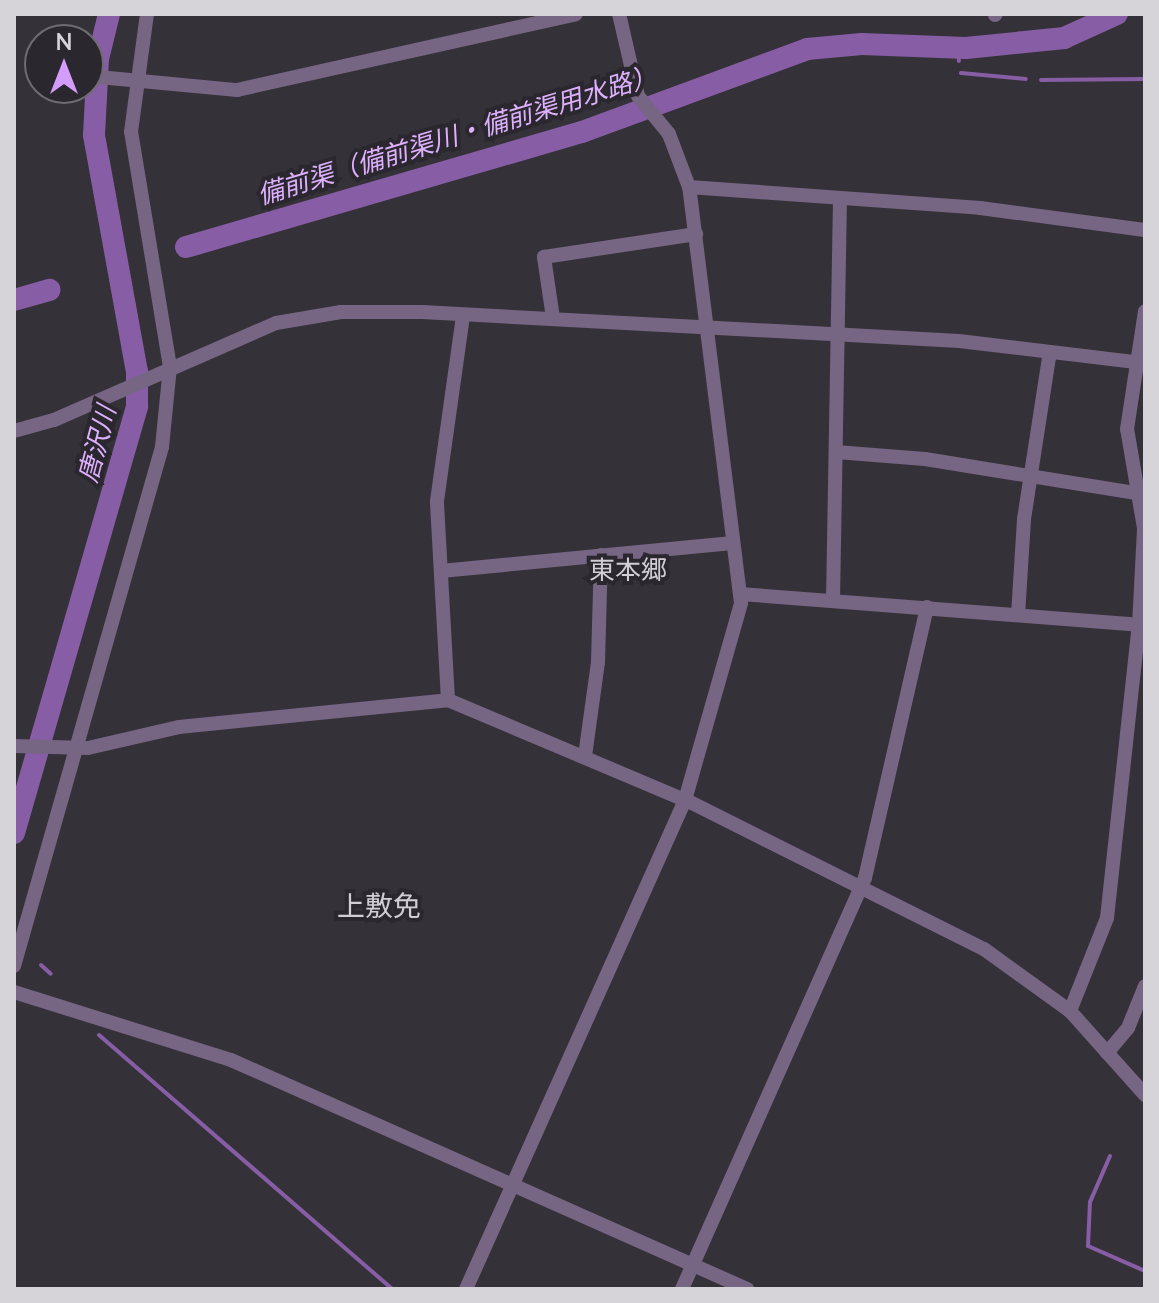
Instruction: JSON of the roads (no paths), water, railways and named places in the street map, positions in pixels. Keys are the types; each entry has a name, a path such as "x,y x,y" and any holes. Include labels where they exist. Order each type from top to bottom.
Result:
{"street":[{"path":"14,966 72,748 162,447 167,368 134,157 131,80 147,14"},
{"path":"104,77 237,90 576,14"},
{"path":"466,1289 685,800 740,594 711,328 689,187 669,134 662,131 643,103 629,72 619,14"},
{"path":"689,187 840,198 1145,230"},
{"path":"833,600 840,198"},
{"path":"553,318 544,257 696,234"},
{"path":"1070,1011 1107,918 1139,625 1144,528 1127,429 1134,362 1145,311"},
{"path":"14,431 298,316 355,312 553,318 837,335 1134,362"},
{"path":"448,700 437,495 463,315"},
{"path":"1018,615 1029,476 1050,352"},
{"path":"1127,429 1145,433"},
{"path":"836,452 1136,493"},
{"path":"441,571 733,543"},
{"path":"585,756 598,662 601,555"},
{"path":"740,594 1139,625"},
{"path":"682,1289 862,885 903,727 927,607"},
{"path":"14,746 72,748 193,725 448,700 685,800 862,885 984,949 1070,1011 1145,1095"},
{"path":"1107,1053 1128,1028 1145,986"},
{"path":"14,992 231,1060 747,1289"}],"waterway":[{"name":"唐沢川","path":"14,833 137,406 137,372 94,135 98,59 109,14"},
{"name":"備前渠（備前渠川・備前渠用水路）","path":"186,247 582,132 807,49 862,44 966,48 1064,38 1117,14"},
{"path":"958,48 959,61"},
{"path":"961,73 1026,79"},
{"path":"1041,80 1145,79"},
{"name":"備前渠（備前渠川・備前渠用水路）","path":"14,300 50,290"},
{"path":"41,965 51,974"},
{"path":"99,1035 392,1289"},
{"path":"1110,1156 1090,1202 1088,1246 1145,1271"}],"district":[{"name":"東本郷","path":"628,570"},
{"name":"上敷免","path":"379,905"}]}
